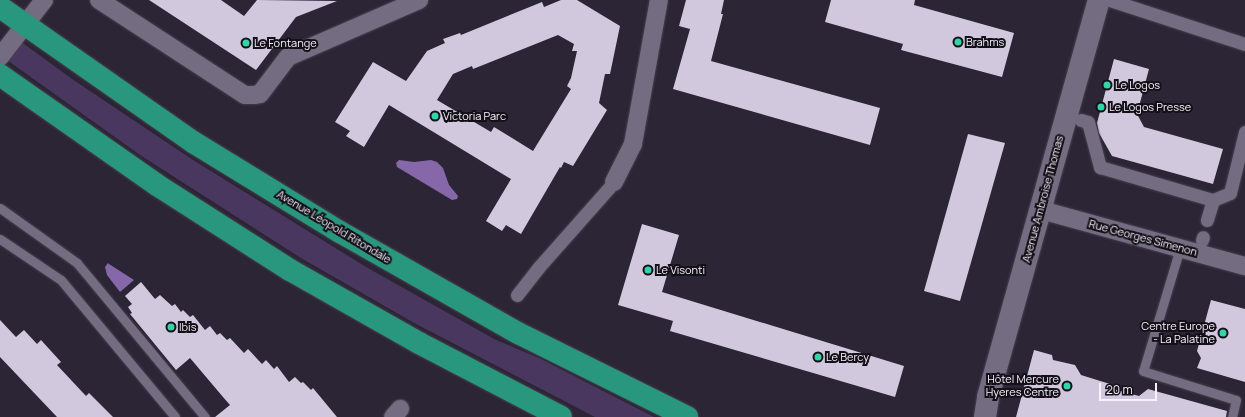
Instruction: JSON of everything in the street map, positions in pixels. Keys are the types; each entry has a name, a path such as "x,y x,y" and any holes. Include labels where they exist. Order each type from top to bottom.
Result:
{"highway":[{"name":"Avenue Léopold Ritondale","path":"0,7 193,142 340,232 518,333 687,417"},
{"path":"0,75 157,185 290,270 419,343 561,417"}],"street":[{"path":"0,58 44,0"},
{"path":"99,0 245,95 254,95 260,94 288,57 420,0"},
{"path":"517,295 538,268 614,182 633,144 659,0"},
{"name":"Avenue Ambroise Thomas","path":"979,417 987,407 1040,210 1100,0"},
{"path":"1110,0 1245,44"},
{"path":"1081,120 1088,122 1100,167 1213,200 1230,193 1245,132"},
{"path":"1207,220 1213,200"},
{"name":"Rue Georges Simenon","path":"1040,210 1245,266"}],"lane":[{"path":"0,208 77,263 205,417"},
{"path":"0,239 61,280 176,417"},
{"path":"1180,248 1143,371 1236,400 1232,417"}],"shaded area":[{"path":"20,41 72,79 190,158 366,267 494,339 539,358 654,417 595,417 416,324 301,258 140,155 7,60"},
{"path":"399,160 414,162 431,160 437,162 443,168 449,185 458,196 457,199 452,200 397,167 396,163"},
{"path":"108,263 134,280 120,292 107,275 105,267"}],"building":[{"name":"Le Fontange","path":"149,0 221,0 244,16 257,0 337,1 296,17 256,70"},
{"name":"Victoria Parc","path":"561,0 577,0 620,26 610,74 605,74 599,103 607,110 573,166 564,162 561,168 560,167 521,234 506,225 502,231 486,221 511,179 389,105 364,147 346,136 350,131 335,122 373,62 406,81 427,51 445,43 443,39 460,33 461,35 542,2 544,7","holes":["558,35 574,44 572,51 577,51 571,78 567,86 571,89 533,151 494,127 491,132 437,100 453,74 472,66 473,69"]},
{"path":"686,0 724,0 721,14 723,14 711,61 880,108 870,145 673,89 690,29 679,26"},
{"name":"Brahms","path":"831,0 915,0 914,5 1014,33 1002,77 901,50 903,44 825,22"},
{"path":"1114,59 1149,69 1137,114 1144,127 1223,149 1213,184 1112,156 1099,133 1097,123"},
{"path":"968,134 1005,143 960,301 924,291"},
{"path":"642,224 679,235 662,292 904,366 895,397 670,331 673,321 618,305"},
{"path":"141,282 155,299 160,295 172,306 175,304 181,312 183,310 190,317 193,315 205,330 210,326 217,335 220,333 227,340 230,338 244,353 248,349 262,364 266,360 274,369 277,366 289,382 295,377 311,390 313,388 337,417 215,417 230,405 190,358 176,370 130,314 132,313 128,307 132,304 125,296"},
{"name":"Centre Europe - La Palatine","path":"1211,300 1245,309 1245,382 1197,368 1201,358 1197,351"},
{"path":"0,320 16,337 24,330 37,344 41,340 61,362 57,365 86,396 89,393 113,417 57,417 0,357"},
{"name":"Hôtel Mercure Hyeres Centre","path":"1034,350 1052,355 1053,360 1075,365 1081,375 1110,384 1109,388 1139,396 1148,389 1227,411 1226,417 1016,417"}],"place":[{"name":"Brahms","path":"958,42"},
{"name":"Le Fontange","path":"246,43"},
{"name":"Le Logos","path":"1107,85"},
{"name":"Le Logos Presse","path":"1101,107"},
{"name":"Victoria Parc","path":"435,116"},
{"name":"Le Visonti","path":"648,270"},
{"name":"Ibis","path":"171,327"},
{"name":"Centre Europe - La Palatine","path":"1223,333"},
{"name":"Le Bercy","path":"818,357"},
{"name":"Hôtel Mercure Hyeres Centre","path":"1067,386"}]}
